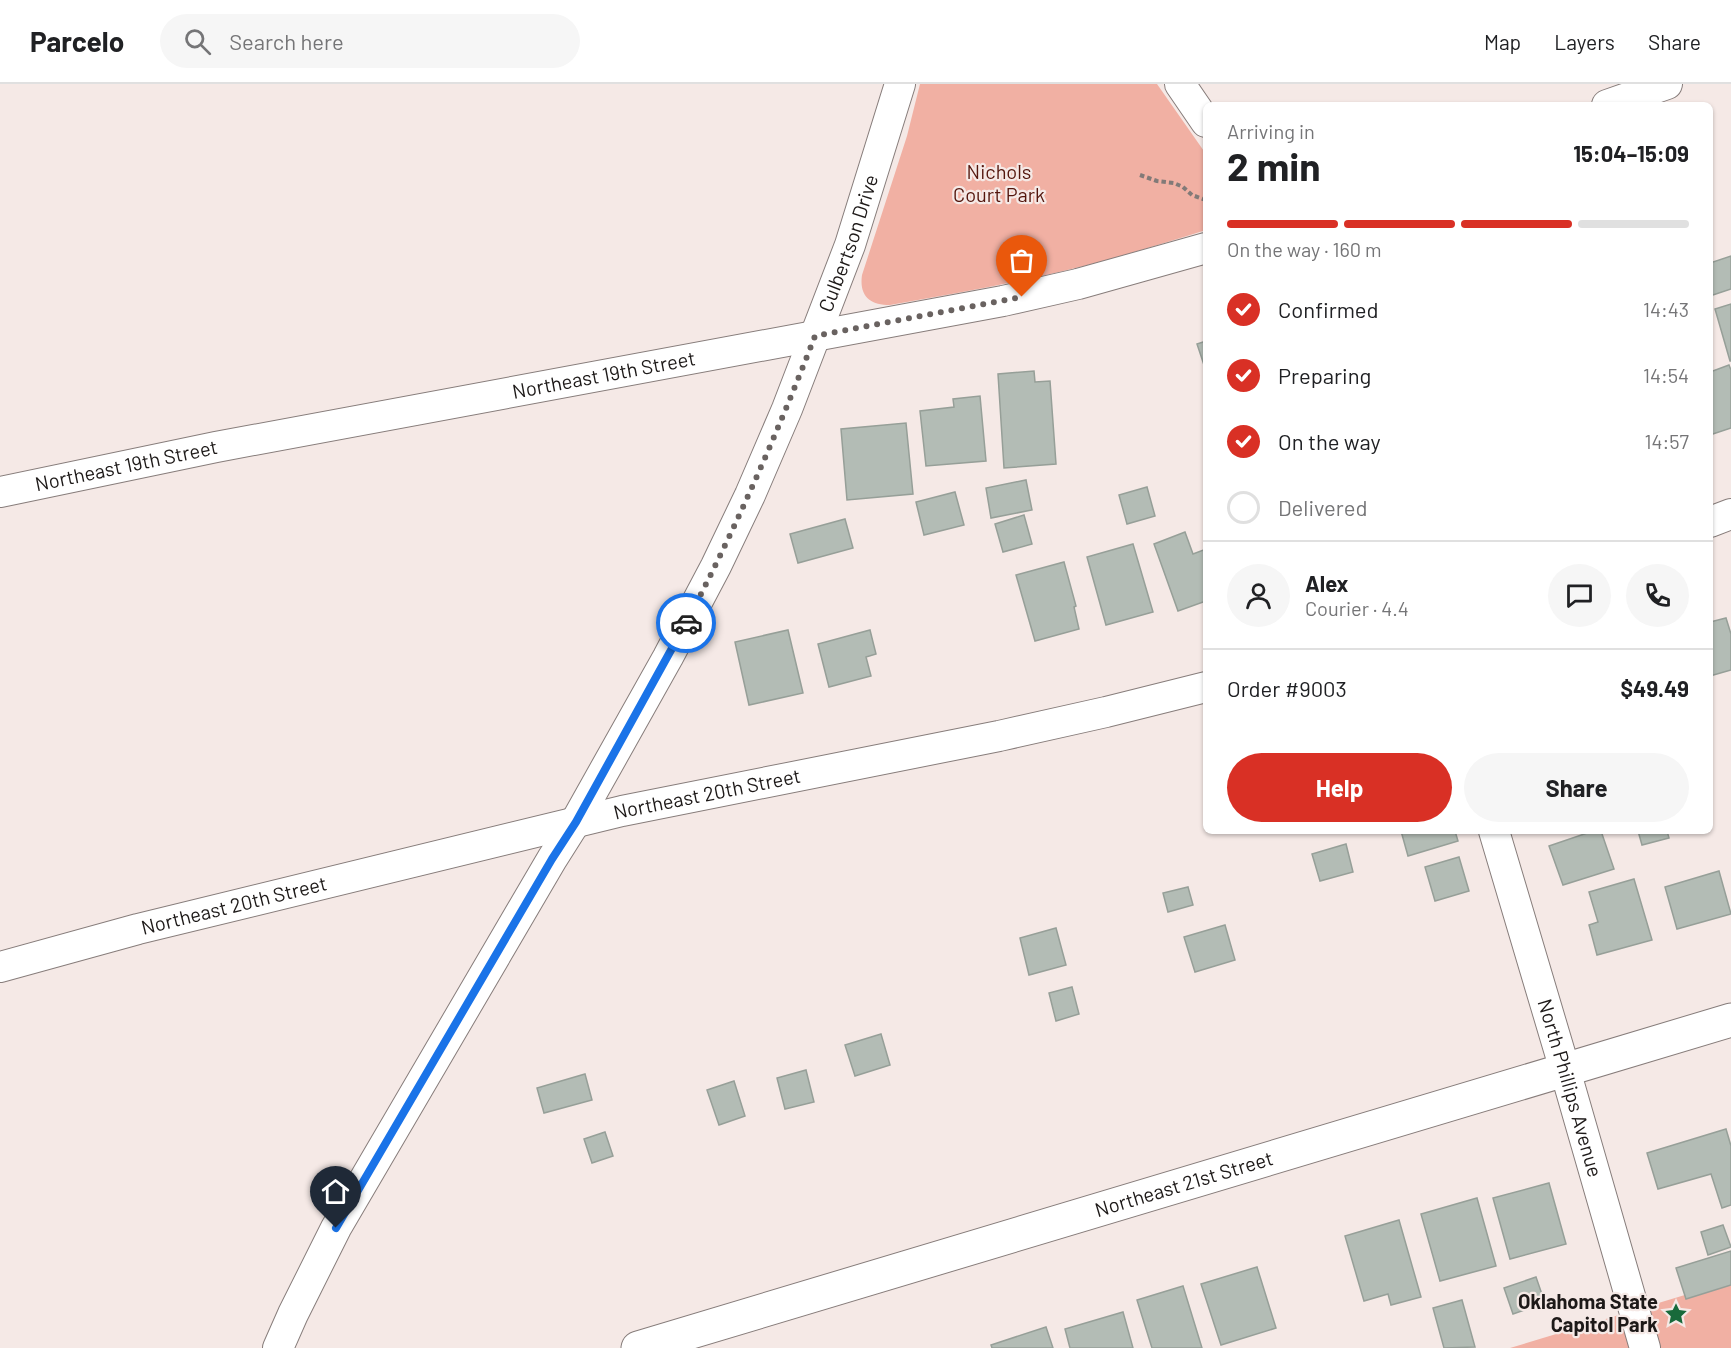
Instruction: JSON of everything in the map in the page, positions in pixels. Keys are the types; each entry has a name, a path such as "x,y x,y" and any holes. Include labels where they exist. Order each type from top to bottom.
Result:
{"street":[{"name":"Culbertson Drive","path":"278,1348 336,1228 552,859 576,822 716,566 787,409 850,245 900,84"},
{"path":"1180,84 1203,118"},
{"path":"1616,102 1667,84"},
{"name":"Northeast 19th Street","path":"0,492 216,447 923,317 1088,282 1203,249"},
{"path":"1713,521 1731,514"},
{"name":"Northeast 20th Street","path":"0,968 138,928 634,808 999,736 1203,688"},
{"name":"North Phillips Avenue","path":"1495,834 1645,1348"},
{"name":"Northeast 21st Street","path":"638,1348 1731,1020"}],"path":[{"path":"1140,175 1157,181 1174,183 1192,195 1203,199"}],"green space":[{"name":"Nichols Court Park","path":"920,84 1157,84 1203,150 1203,231 1110,259 1028,279 883,305 872,301 864,294 862,275 907,136"},
{"name":"Oklahoma State Capitol Park","path":"1731,1281 1731,1348 1510,1348"}],"building":[{"path":"1731,256 1731,289 1713,295 1713,262"},
{"path":"1731,304 1731,361 1730,361 1715,309"},
{"path":"1203,342 1203,362 1197,344"},
{"path":"1729,365 1731,370 1731,428 1713,434 1713,371"},
{"path":"1034,371 1035,382 1050,381 1056,464 1004,468 998,374"},
{"path":"980,396 986,461 926,466 920,411 954,407 953,399"},
{"path":"906,423 913,494 847,500 841,429"},
{"path":"1026,480 1032,510 991,518 986,488"},
{"path":"1147,487 1155,516 1127,524 1119,495"},
{"path":"955,492 964,525 924,535 916,502"},
{"path":"1024,515 1032,544 1003,552 995,524"},
{"path":"845,519 853,548 798,563 790,534"},
{"path":"1185,532 1193,554 1203,550 1203,602 1178,611 1154,544"},
{"path":"1133,544 1153,612 1106,625 1087,557"},
{"path":"1064,562 1076,606 1074,607 1079,629 1035,641 1016,575"},
{"path":"1726,618 1731,634 1731,670 1713,675 1713,621"},
{"path":"788,630 803,693 749,705 735,642"},
{"path":"870,630 876,654 866,657 871,676 829,687 818,644"},
{"path":"1402,834 1456,834 1458,841 1408,856"},
{"path":"1584,834 1602,834 1614,869 1563,885 1549,846"},
{"path":"1639,834 1668,834 1669,838 1642,845"},
{"path":"1346,844 1353,872 1320,881 1312,854"},
{"path":"1459,857 1469,891 1435,901 1425,867"},
{"path":"1719,871 1731,914 1677,929 1665,887"},
{"path":"1634,879 1652,940 1597,955 1589,925 1598,922 1589,892"},
{"path":"1188,887 1193,905 1168,912 1163,893"},
{"path":"1225,925 1235,960 1195,972 1184,937"},
{"path":"1056,928 1066,965 1029,975 1020,938"},
{"path":"1072,987 1079,1014 1056,1021 1049,993"},
{"path":"881,1034 890,1065 855,1076 845,1045"},
{"path":"806,1070 814,1102 785,1109 777,1078"},
{"path":"585,1074 592,1100 544,1113 537,1088"},
{"path":"734,1081 745,1116 719,1125 707,1090"},
{"path":"1726,1129 1731,1146 1731,1205 1722,1208 1711,1174 1658,1189 1647,1153"},
{"path":"605,1132 613,1156 592,1163 584,1139"},
{"path":"1549,1183 1566,1244 1510,1259 1493,1198"},
{"path":"1477,1198 1496,1266 1440,1281 1421,1214"},
{"path":"1399,1220 1421,1297 1391,1305 1388,1294 1364,1301 1345,1236"},
{"path":"1723,1225 1731,1247 1708,1255 1701,1232"},
{"path":"1731,1251 1731,1285 1686,1299 1676,1268"},
{"path":"1257,1267 1276,1328 1221,1345 1201,1284"},
{"path":"1536,1277 1545,1303 1513,1314 1504,1288"},
{"path":"1183,1286 1202,1348 1152,1348 1137,1300"},
{"path":"1462,1300 1475,1347 1444,1348 1433,1308"},
{"path":"1123,1312 1133,1348 1070,1348 1065,1329"},
{"path":"1046,1327 1053,1348 992,1348 991,1345"}],"way so far":[{"path":"686,623 750,495 815,336 1022,297"}],"place":[{"name":"Oklahoma State Capitol Park","path":"1676,1314"}],"route":[{"path":"336,1228 552,859 576,822 686,623"}]}
